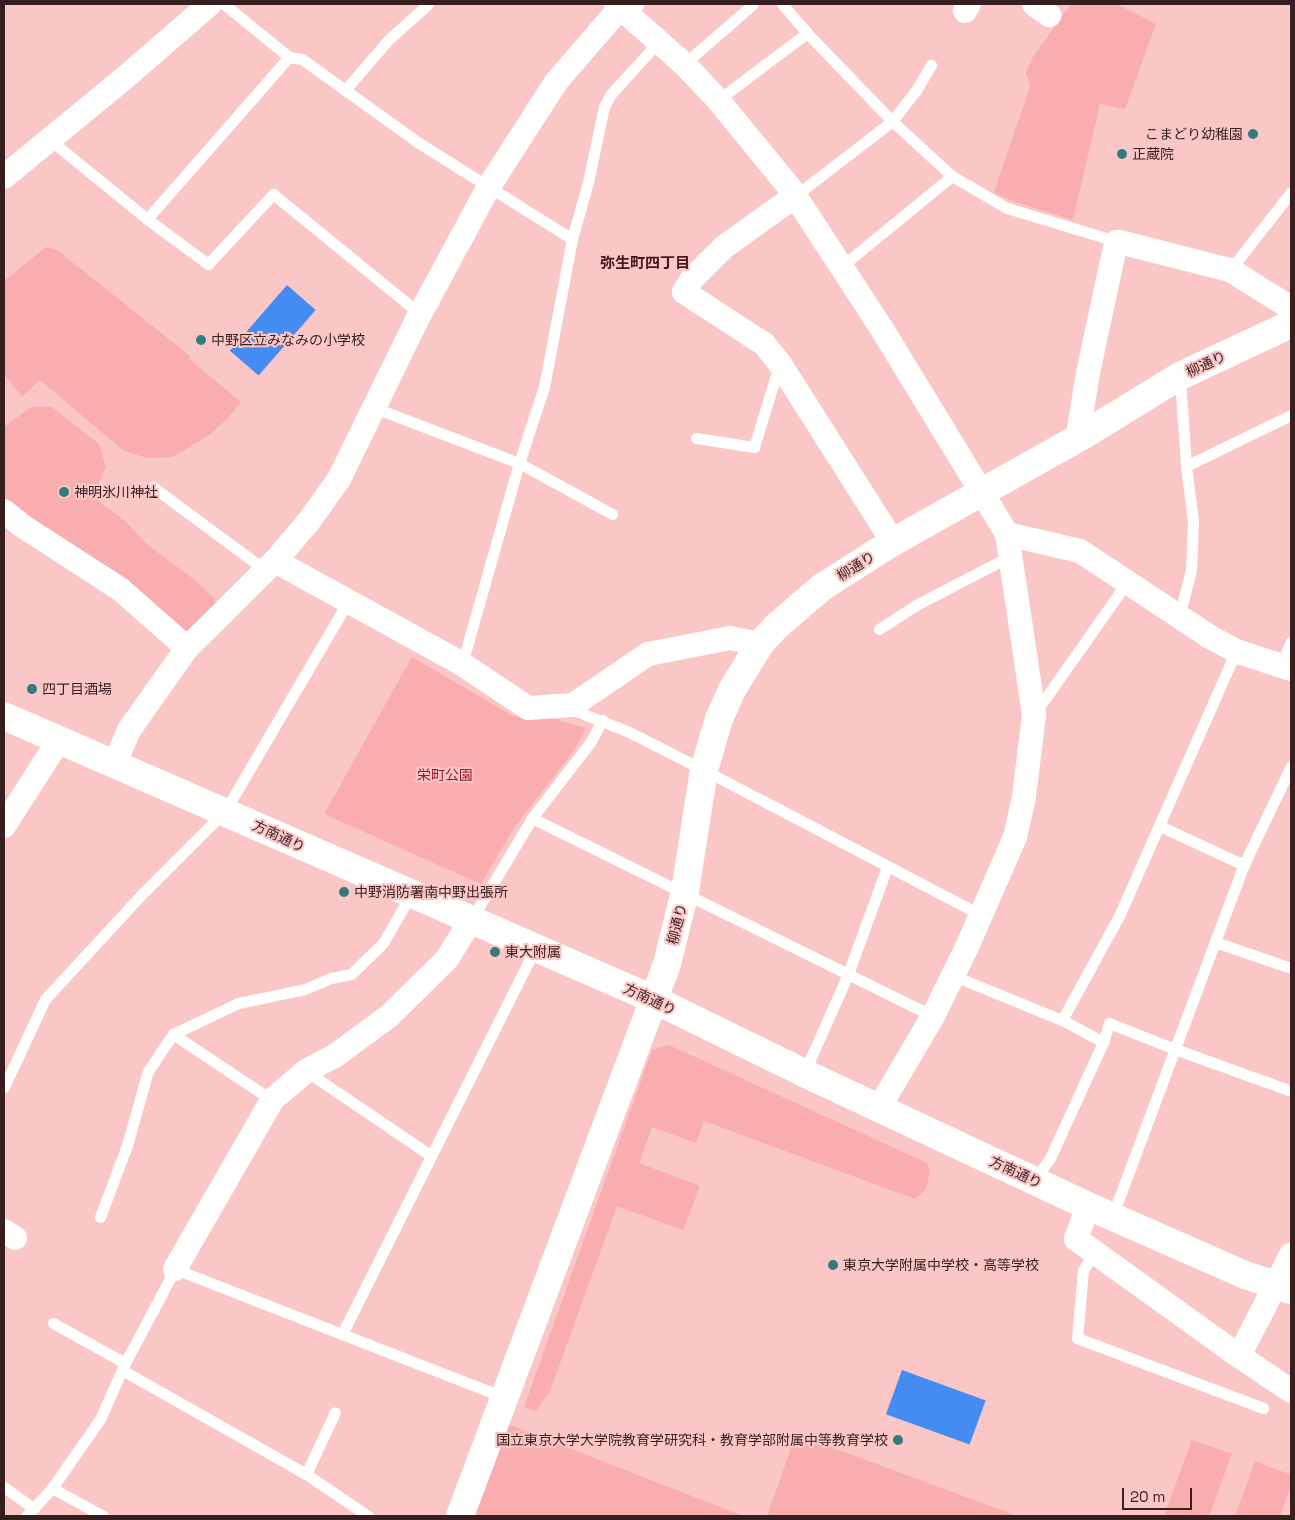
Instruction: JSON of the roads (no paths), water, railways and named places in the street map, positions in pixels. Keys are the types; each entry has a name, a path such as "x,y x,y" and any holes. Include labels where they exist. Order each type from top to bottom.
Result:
{"street":[{"path":"4,176 210,4"},
{"path":"115,763 129,730 187,648 270,565 309,521 339,478 420,314 488,188 556,82 614,15 625,6 718,100 795,196 842,266 981,494 1009,545 1034,715 1029,772 1015,837 954,976 934,1016 879,1108"},
{"path":"795,196 724,248 692,279 684,292 764,344 780,364 893,542"},
{"path":"1082,436 1079,429 1083,404 1099,316 1117,242 1230,270 1291,308"},
{"name":"柳通り","path":"460,1516 667,964 685,892 704,770 718,719 732,690 760,644 778,624 822,587 893,542 1082,436 1180,376 1291,324"},
{"path":"4,511 21,525 120,589 187,648"},
{"path":"1009,545 1080,551 1210,637 1236,651 1286,668"},
{"path":"270,565 347,603 462,664 528,708 573,705 648,654 730,638 760,644"},
{"name":"方南通り","path":"5,719 115,763 653,1000 804,1073 1100,1211 1284,1289"},
{"path":"4,826 59,740"},
{"path":"175,1269 272,1100 306,1071 336,1055 355,1035 389,1016 447,959 471,920"},
{"path":"1100,1211 1076,1239 1239,1356 1291,1390"},
{"path":"1239,1356 1284,1289 1291,1255"}],"lane":[{"path":"224,4 289,57 302,59 488,188 572,240"},
{"path":"345,90 388,40 428,4"},
{"path":"684,64 753,4"},
{"path":"782,4 807,33 892,121 952,176 1007,208 1117,242"},
{"path":"718,100 807,33"},
{"path":"462,664 519,463 544,387 572,240 588,182 604,107 610,95 659,41"},
{"path":"147,219 289,57"},
{"path":"795,196 892,121 917,89 932,64"},
{"path":"49,139 147,219 208,264 272,194 420,314"},
{"path":"842,266 952,176"},
{"path":"1230,270 1291,192"},
{"path":"696,438 754,447 780,364"},
{"path":"1179,616 1191,570 1193,521 1186,466 1180,376"},
{"path":"375,408 519,463 612,514"},
{"path":"1186,466 1291,415"},
{"path":"153,487 270,565"},
{"path":"879,629 1009,545"},
{"path":"1034,715 1127,582"},
{"path":"4,1087 45,999 140,896 225,811 347,603"},
{"path":"1286,668 1291,641"},
{"path":"1062,1020 1119,916 1236,651"},
{"path":"573,705 576,712 602,720 704,770 887,868 981,915"},
{"path":"471,920 532,818 591,741 602,720"},
{"path":"1100,1211 1175,1049 1244,865 1291,766"},
{"path":"532,818 934,1016"},
{"path":"1160,826 1244,865"},
{"path":"804,1073 848,974 887,868"},
{"path":"100,1217 127,1145 148,1071 173,1034 238,1003 305,989 320,988 330,978 351,974 383,943 411,894"},
{"path":"1215,942 1291,968"},
{"path":"342,1334 430,1155 536,948"},
{"path":"954,976 1062,1020 1103,1042"},
{"path":"1034,1180 1050,1158 1103,1042 1109,1023 1291,1091"},
{"path":"173,1034 272,1100"},
{"path":"306,1071 430,1155"},
{"path":"1094,1252 1084,1270 1077,1338 1263,1408"},
{"path":"4,1487 30,1512 52,1488 100,1419 124,1366 175,1269 504,1397"},
{"path":"53,1323 306,1474 368,1516"},
{"path":"306,1474 335,1412"},
{"path":"52,1488 103,1516"}],"water":[{"path":"287,285 316,310 259,376 230,351"},
{"path":"902,1370 986,1400 970,1445 886,1414"}],"place":[{"name":"こまどり幼稚園","path":"1253,134"},
{"name":"正蔵院","path":"1122,154"},
{"name":"中野区立みなみの小学校","path":"201,340"},
{"name":"神明氷川神社","path":"64,492"},
{"name":"四丁目酒場","path":"32,689"},
{"name":"中野消防署南中野出張所","path":"344,892"},
{"name":"東大附属","path":"495,952"},
{"name":"東京大学附属中学校・高等学校","path":"833,1265"},
{"name":"国立東京大学大学院教育学研究科・教育学部附属中等教育学校","path":"898,1440"}],"district":[{"name":"弥生町四丁目","path":"645,263"}],"park label":[{"name":"栄町公園","path":"445,775"}]}
